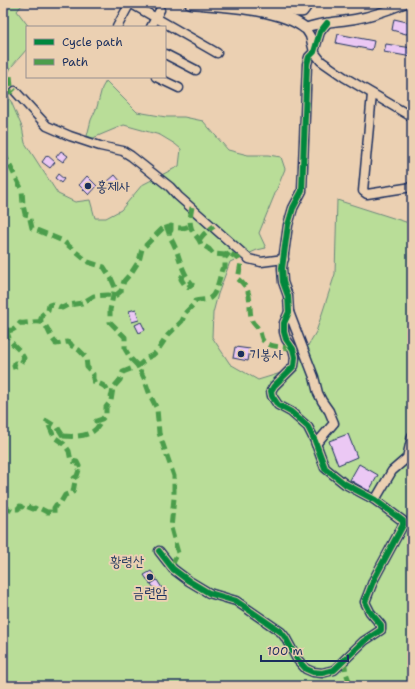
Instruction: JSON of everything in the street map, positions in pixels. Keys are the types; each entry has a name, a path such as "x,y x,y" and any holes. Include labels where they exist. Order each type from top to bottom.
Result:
{"main road":[{"path":"190,3 255,8 297,22 305,28"}],"street":[{"path":"118,26 130,3 217,53"},
{"path":"255,8 295,13 303,12 306,8 306,3"},
{"path":"406,3 383,12 356,19 314,24 305,28 310,36 316,56 327,65 372,94 412,117"},
{"path":"152,26 160,10"},
{"path":"316,444 334,423 329,411 318,393 314,377 289,312 288,296 283,282 288,225 293,208 302,191 307,64 314,52 320,32 327,23"},
{"path":"166,55 196,70"},
{"path":"158,78 179,88"},
{"path":"15,91 47,126 70,136 100,146 123,151 131,156 170,187 178,196 249,258 261,262 284,259"},
{"path":"372,94 363,191 367,194 412,187"},
{"path":"159,551 173,569 189,581 209,593 236,601 281,632 297,660 306,670 322,673 334,670 364,641 381,630 381,625 370,612 365,602 374,579 403,525 403,521 375,500 345,484 325,468 308,427 291,412 278,405 272,396 274,386 294,366 295,357 293,349 286,339 284,332 284,323 289,312"},
{"path":"375,500 392,471 408,458 412,436"}],"green space":[{"path":"3,3 30,3 21,6 17,11 28,26 26,26 26,50 12,66 3,81"},
{"name":"황령산","path":"106,81 137,112 166,117 184,117 203,121 228,150 248,155 268,155 281,157 285,169 259,233 266,248 257,250 230,262 218,294 213,313 212,337 230,364 258,380 294,369 316,332 335,274 337,200 412,224 412,686 3,686 3,83 22,127 25,143 58,194 75,202 90,200 95,218 106,218 121,210 142,185 179,166 181,149 160,135 124,125 93,138 87,136 102,88"}],"building":[{"path":"394,19 407,22 412,20 412,32 406,34 392,30"},
{"path":"338,34 374,41 372,50 336,43"},
{"path":"386,44 412,48 412,57 384,52"},
{"path":"61,151 68,156 63,162 56,157"},
{"path":"47,155 55,162 50,168 42,162"},
{"path":"58,174 64,179 61,183 55,178"},
{"path":"115,175 121,182 113,189 107,182"},
{"name":"홍제사","path":"87,176 97,186 89,195 79,185"},
{"path":"136,309 139,320 132,322 129,311"},
{"path":"141,322 145,330 139,333 135,325"},
{"name":"기봉사","path":"235,347 250,349 248,361 233,358"},
{"path":"348,434 357,457 338,465 329,441"},
{"path":"359,464 378,475 369,491 350,480"},
{"name":"금련암","path":"151,571 157,579 150,584 144,575"},
{"path":"157,580 162,588 157,592 151,584"}],"marked path":[{"path":"3,63 10,75 11,87 15,91"},
{"path":"3,93 15,91"},
{"path":"3,152 22,190 25,214 29,215 32,228 63,241 88,262 104,267 115,287 110,310 110,322 125,337 125,349 131,359 138,366 157,409 159,433 174,476 174,498 171,528 178,553 171,567"},
{"path":"192,207 190,225 201,244 209,249 213,254 225,255 229,253 239,259 241,263 238,279 247,289 250,298 252,321 259,330 263,340 272,346 293,349"},
{"path":"40,322 42,315 48,310 49,305 52,304 62,308 68,305 82,303 94,296 115,296 121,291 124,281 139,261 142,249 166,225 169,236 173,242 175,248 182,266 184,272 192,284 188,287 181,279 184,271"},
{"path":"169,233 171,226 180,228 189,226 191,228"},
{"path":"199,240 214,226"},
{"path":"63,436 89,434 97,428 100,423 96,421 102,419 106,415 106,407 111,401 113,388 120,380 123,372 138,366 153,355 168,335 182,321 186,312 195,301 208,299 215,293 222,269 225,267 225,258 229,253"},
{"path":"6,329 12,330 20,323 43,323 56,344 67,342 70,343 86,357 87,367 93,374 95,383 104,386 111,395"},
{"path":"6,329 10,341 19,350 24,358 21,363 15,363 15,369"},
{"path":"3,508 5,507 12,511 14,509 18,509 20,506 22,507 23,505 33,509 41,509 52,514 54,513 54,508 56,505 61,502 65,495 73,492 75,481 74,478 77,476 79,470 77,467 79,466 77,462 71,461 69,451 64,444 54,437 48,423 46,423 47,421 58,428 63,436 61,442"},
{"path":"344,660 346,673 351,686"}],"cycle path":[{"path":"159,551 173,569 189,581 209,593 236,601 281,632 297,659 306,669 313,672 322,673 334,670 364,641 381,630 381,625 370,612 365,602 374,579 403,525 403,521 375,500 345,484 325,468 308,427 291,412 278,405 272,396 271,391 294,366 295,357 293,349 286,339 284,332 284,323 289,312 288,296 283,282 282,268 288,225 293,208 302,191 307,64 309,57 314,52 320,32 327,23"}],"place":[{"name":"홍제사","path":"88,186"},
{"name":"기봉사","path":"241,354"},
{"name":"금련암","path":"150,577"}]}
